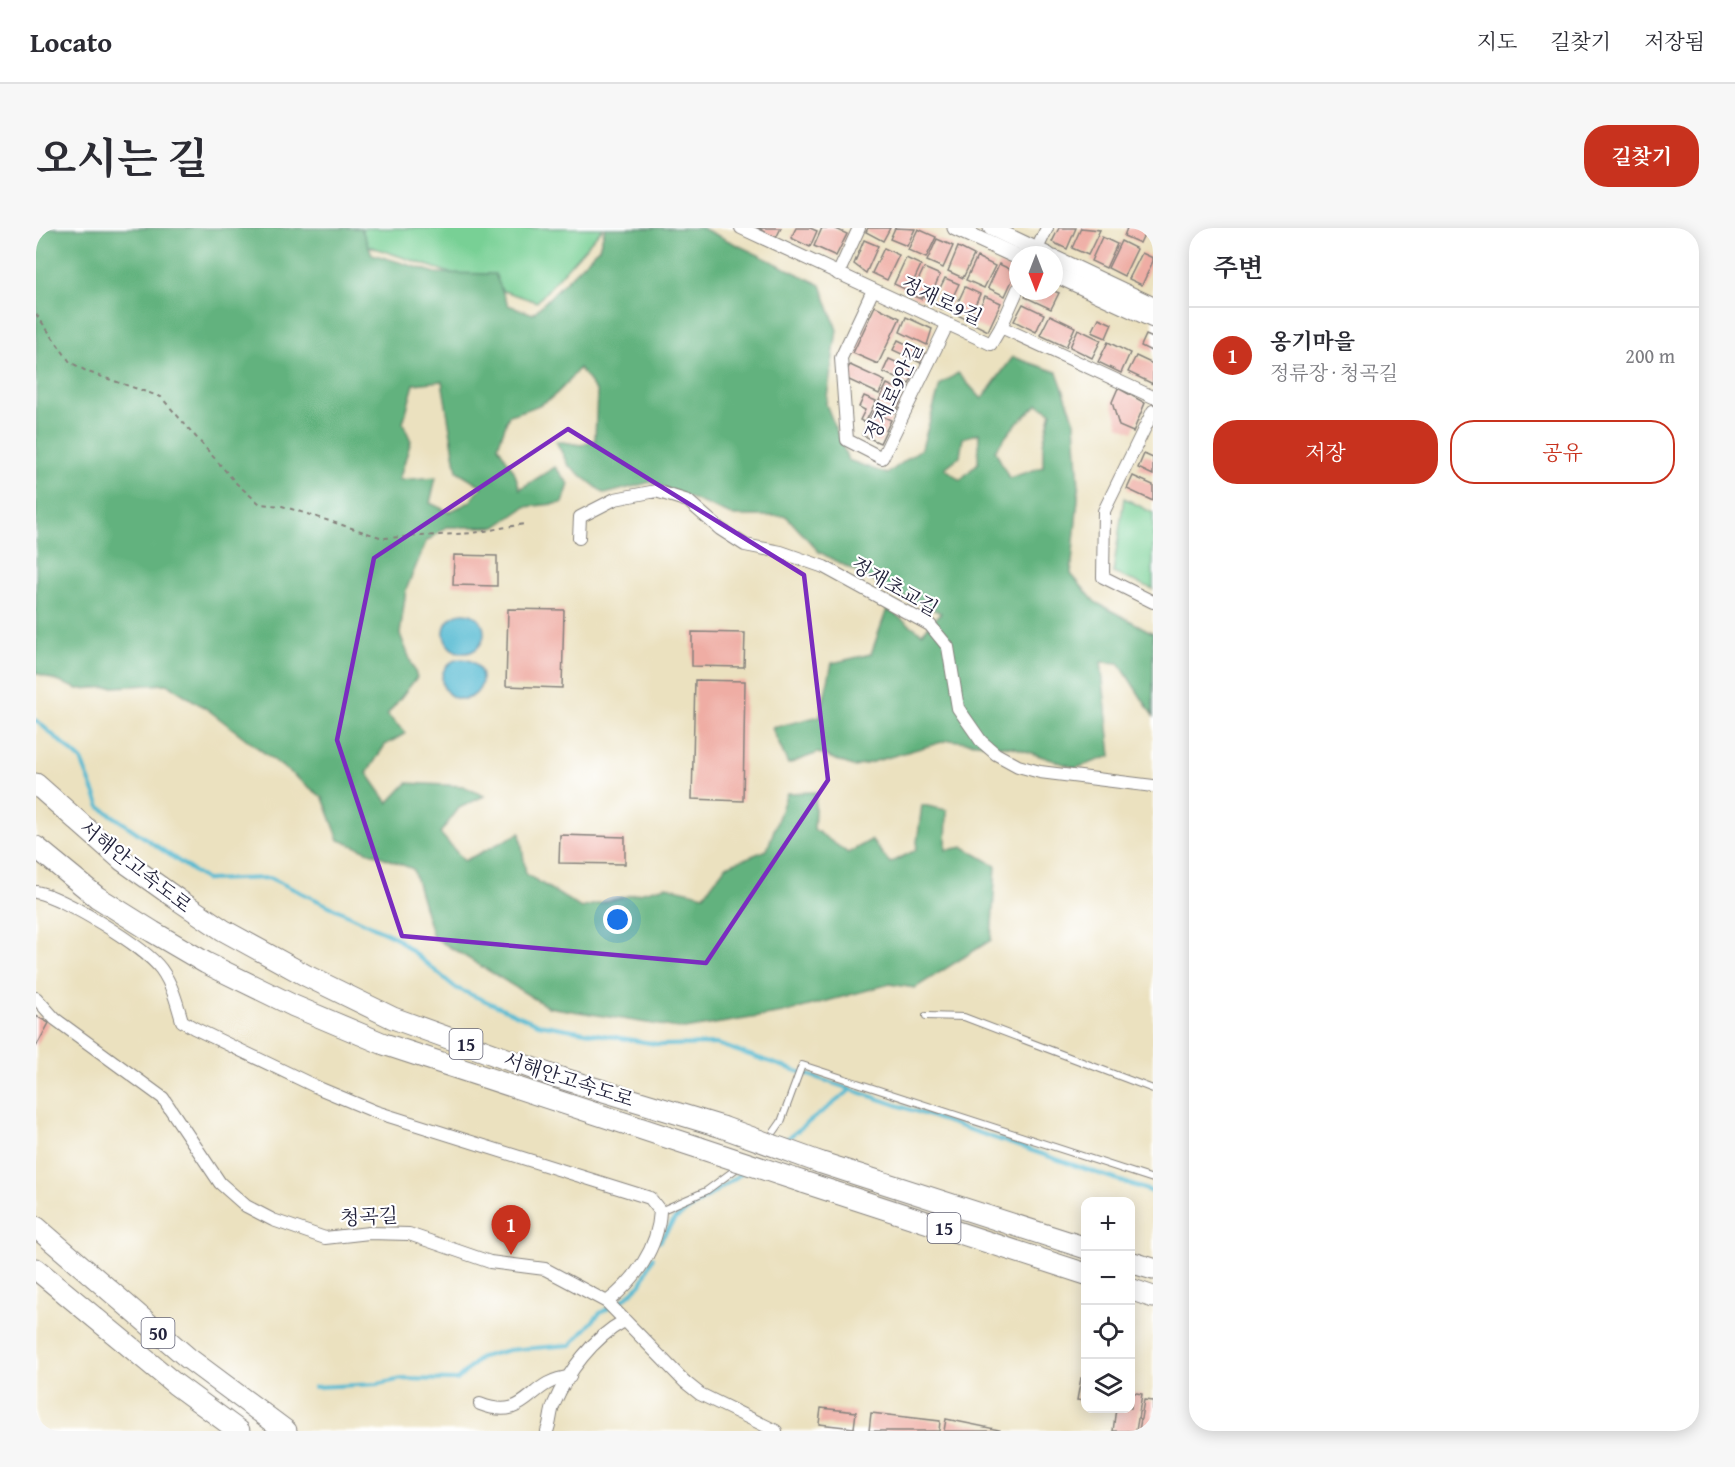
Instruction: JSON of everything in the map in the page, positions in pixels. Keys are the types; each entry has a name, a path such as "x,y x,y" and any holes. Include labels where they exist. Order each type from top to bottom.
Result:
{"highway":[{"name":"서해안고속도로","path":"36,784 122,860 224,930 393,1018 551,1075 722,1127 819,1162 1081,1246"},
{"name":"서해안고속도로","path":"36,847 97,897 206,963 294,1006 384,1044 1081,1273"},
{"name":"50","path":"36,1227 188,1358 286,1431"},
{"path":"1135,1263 1153,1269"},
{"name":"50","path":"36,1269 175,1384 239,1431"},
{"path":"1135,1290 1153,1297"}],"street":[{"name":"정재로9길","path":"741,228 991,344 1001,327 1153,397"},
{"path":"838,274 859,228"},
{"path":"955,228 1009,253"},
{"path":"991,228 1026,246"},
{"path":"1042,246 1047,228"},
{"path":"1063,262 1153,305"},
{"path":"1063,278 1153,320"},
{"name":"정재로9안길","path":"873,290 841,358 847,440 882,458 947,325"},
{"path":"1001,327 1013,300"},
{"path":"1152,417 1104,511 1103,578 1153,602"},
{"name":"정재초교길","path":"579,538 580,517 615,499 656,491 688,501 720,529 745,545 781,552 824,567 930,625 948,647 958,708 981,741 996,754 1018,766 1040,772 1153,786"},
{"path":"36,892 105,927 145,953 160,969 170,985 182,1021 194,1028 321,1089 376,1112 650,1198 660,1211 656,1238 642,1267 607,1302"},
{"name":"청곡길","path":"36,998 55,1019 163,1098 219,1183 246,1206 273,1220 325,1238 369,1233 409,1234 490,1262 546,1269 607,1302 700,1394 776,1431"},
{"path":"547,1431 552,1407 570,1377 597,1339 624,1321"},
{"path":"480,1404 498,1410 514,1408 521,1405 543,1385 570,1377"}],"lane":[{"path":"926,1016 964,1017 1001,1034 1153,1089"},
{"path":"756,1151 774,1135 802,1065 1153,1179"},
{"path":"660,1211 706,1191 747,1159"}],"path":[{"path":"36,314 70,362 88,372 161,396 237,484 260,504 282,506 383,538 473,533 524,524"}],"highlighted area":[{"path":"568,429 804,575 828,780 706,963 402,936 337,740 374,558"}],"green space":[{"path":"36,228 361,228 372,254 436,273 495,274 508,305 533,314 599,248 605,228 702,228 821,285 837,330 826,404 848,460 887,474 922,448 940,385 958,373 982,399 1013,357 1057,372 1075,422 1079,488 1071,574 1095,602 1153,633 1153,716 1119,663 1101,662 1111,756 1076,768 1013,747 949,740 855,767 818,753 788,764 772,728 820,716 832,663 871,654 887,609 922,633 941,613 894,592 819,552 786,516 734,516 651,482 605,494 568,465 556,441 581,445 595,440 597,392 579,368 556,394 542,404 509,415 498,446 514,471 520,489 555,467 569,484 563,503 525,507 496,527 446,527 426,542 406,590 400,634 417,677 387,715 406,733 385,745 367,773 388,803 407,783 463,786 484,796 459,808 440,833 464,861 520,833 526,874 581,908 666,886 704,895 726,866 767,850 787,793 816,792 814,829 848,853 871,840 890,863 916,850 922,805 947,810 946,850 964,847 996,866 991,940 915,988 890,984 783,1013 684,1029 548,1007 433,937 413,869 339,840 323,798 207,709 167,684 78,689 36,673","holes":["442,381 457,471 482,486 470,502 449,512 430,503 436,477 399,480 411,441 403,423 414,384","1038,404 1051,412 1043,443 1043,467 1009,478 995,450 1015,425","979,433 978,463 960,480 945,468 960,456 963,438"]},
{"path":"349,228 603,228 537,302 360,243"},
{"path":"1124,498 1153,513 1153,589 1113,573"}],"water":[{"path":"464,613 478,619 484,633 478,647 464,653 450,647 444,633 450,619"},
{"path":"462,659 476,665 482,679 476,693 462,699 448,693 442,679 448,665"}],"building":[{"path":"758,228 781,228 776,238"},
{"path":"796,228 810,228 817,231 810,247 791,238"},
{"path":"822,228 834,228 847,234 836,256 814,246"},
{"path":"868,228 890,228 883,241 866,232"},
{"path":"895,228 915,229 907,246 890,239"},
{"path":"1059,228 1076,228 1067,249 1052,242"},
{"path":"1081,228 1100,230 1088,255 1072,248"},
{"path":"1127,228 1147,228 1140,243 1124,236"},
{"path":"918,229 936,237 926,258 908,250"},
{"path":"1102,237 1117,244 1106,268 1091,261"},
{"path":"937,239 953,246 943,268 927,261"},
{"path":"864,240 878,246 866,273 854,264"},
{"path":"1121,241 1137,249 1124,276 1108,268"},
{"path":"958,247 974,255 963,278 948,271"},
{"path":"884,248 899,255 887,280 872,273"},
{"path":"1142,253 1153,258 1153,261 1142,285 1129,279"},
{"path":"977,257 995,266 984,288 966,280"},
{"path":"906,258 921,265 909,291 894,284"},
{"path":"999,264 1009,269 1009,287 1005,296 988,288"},
{"path":"924,268 940,275 929,299 911,295"},
{"path":"945,278 959,284 946,311 932,304"},
{"path":"965,287 980,294 968,320 953,313"},
{"path":"985,296 1001,303 988,331 972,323"},
{"path":"1032,300 1056,300 1051,309"},
{"path":"1023,304 1044,314 1036,332 1014,321"},
{"path":"875,306 900,318 878,364 853,353"},
{"path":"1050,315 1075,327 1066,347 1040,335"},
{"path":"906,317 932,329 927,345 900,332"},
{"path":"1099,318 1112,324 1106,338 1092,332"},
{"path":"1078,329 1101,340 1092,358 1070,347"},
{"path":"1146,335 1153,338 1153,352 1141,346"},
{"path":"898,340 925,353 921,363 893,350"},
{"path":"1108,342 1130,353 1121,373 1098,362"},
{"path":"1136,356 1153,364 1153,384 1128,372"},
{"path":"889,359 916,371 909,384 883,372"},
{"path":"850,365 885,381 879,394 849,380 846,372"},
{"path":"887,384 905,392 895,413 877,405"},
{"path":"1118,388 1145,403 1133,432 1119,426 1112,402"},
{"path":"864,396 876,401 865,423 860,420 865,410 859,407"},
{"path":"873,412 891,420 880,443 862,435"},
{"path":"1144,454 1153,458 1153,475 1138,468"},
{"path":"1133,476 1153,485 1153,501 1127,489"},
{"path":"454,555 497,556 497,586 453,585"},
{"path":"508,609 564,610 562,688 506,686"},
{"path":"692,632 745,633 744,667 692,666"},
{"path":"695,680 745,681 743,801 692,799"},
{"path":"560,835 625,837 625,864 559,863"},
{"path":"36,1016 49,1023 36,1047"},
{"path":"1081,1378 1081,1400 1077,1400"},
{"path":"1135,1393 1142,1394 1136,1431 1113,1431 1115,1413 1135,1413"},
{"path":"1144,1400 1153,1401 1153,1431 1139,1431"},
{"path":"821,1408 856,1412 854,1428 819,1424"},
{"path":"871,1413 940,1421 939,1431 869,1431"},
{"path":"946,1419 1000,1430 1000,1431 944,1431"}],"waterway":[{"path":"36,720 81,760 100,807 206,880 270,878 395,937 456,988 538,1024 662,1045 717,1044 1153,1192"},
{"path":"784,1141 852,1089"},
{"path":"659,1242 675,1219 745,1171"},
{"path":"314,1387 378,1384 402,1379 457,1380 481,1357 509,1350 571,1345 600,1313 623,1300 641,1284 653,1257"}],"place":[{"name":"옹기마을","path":"511,1255"}]}
